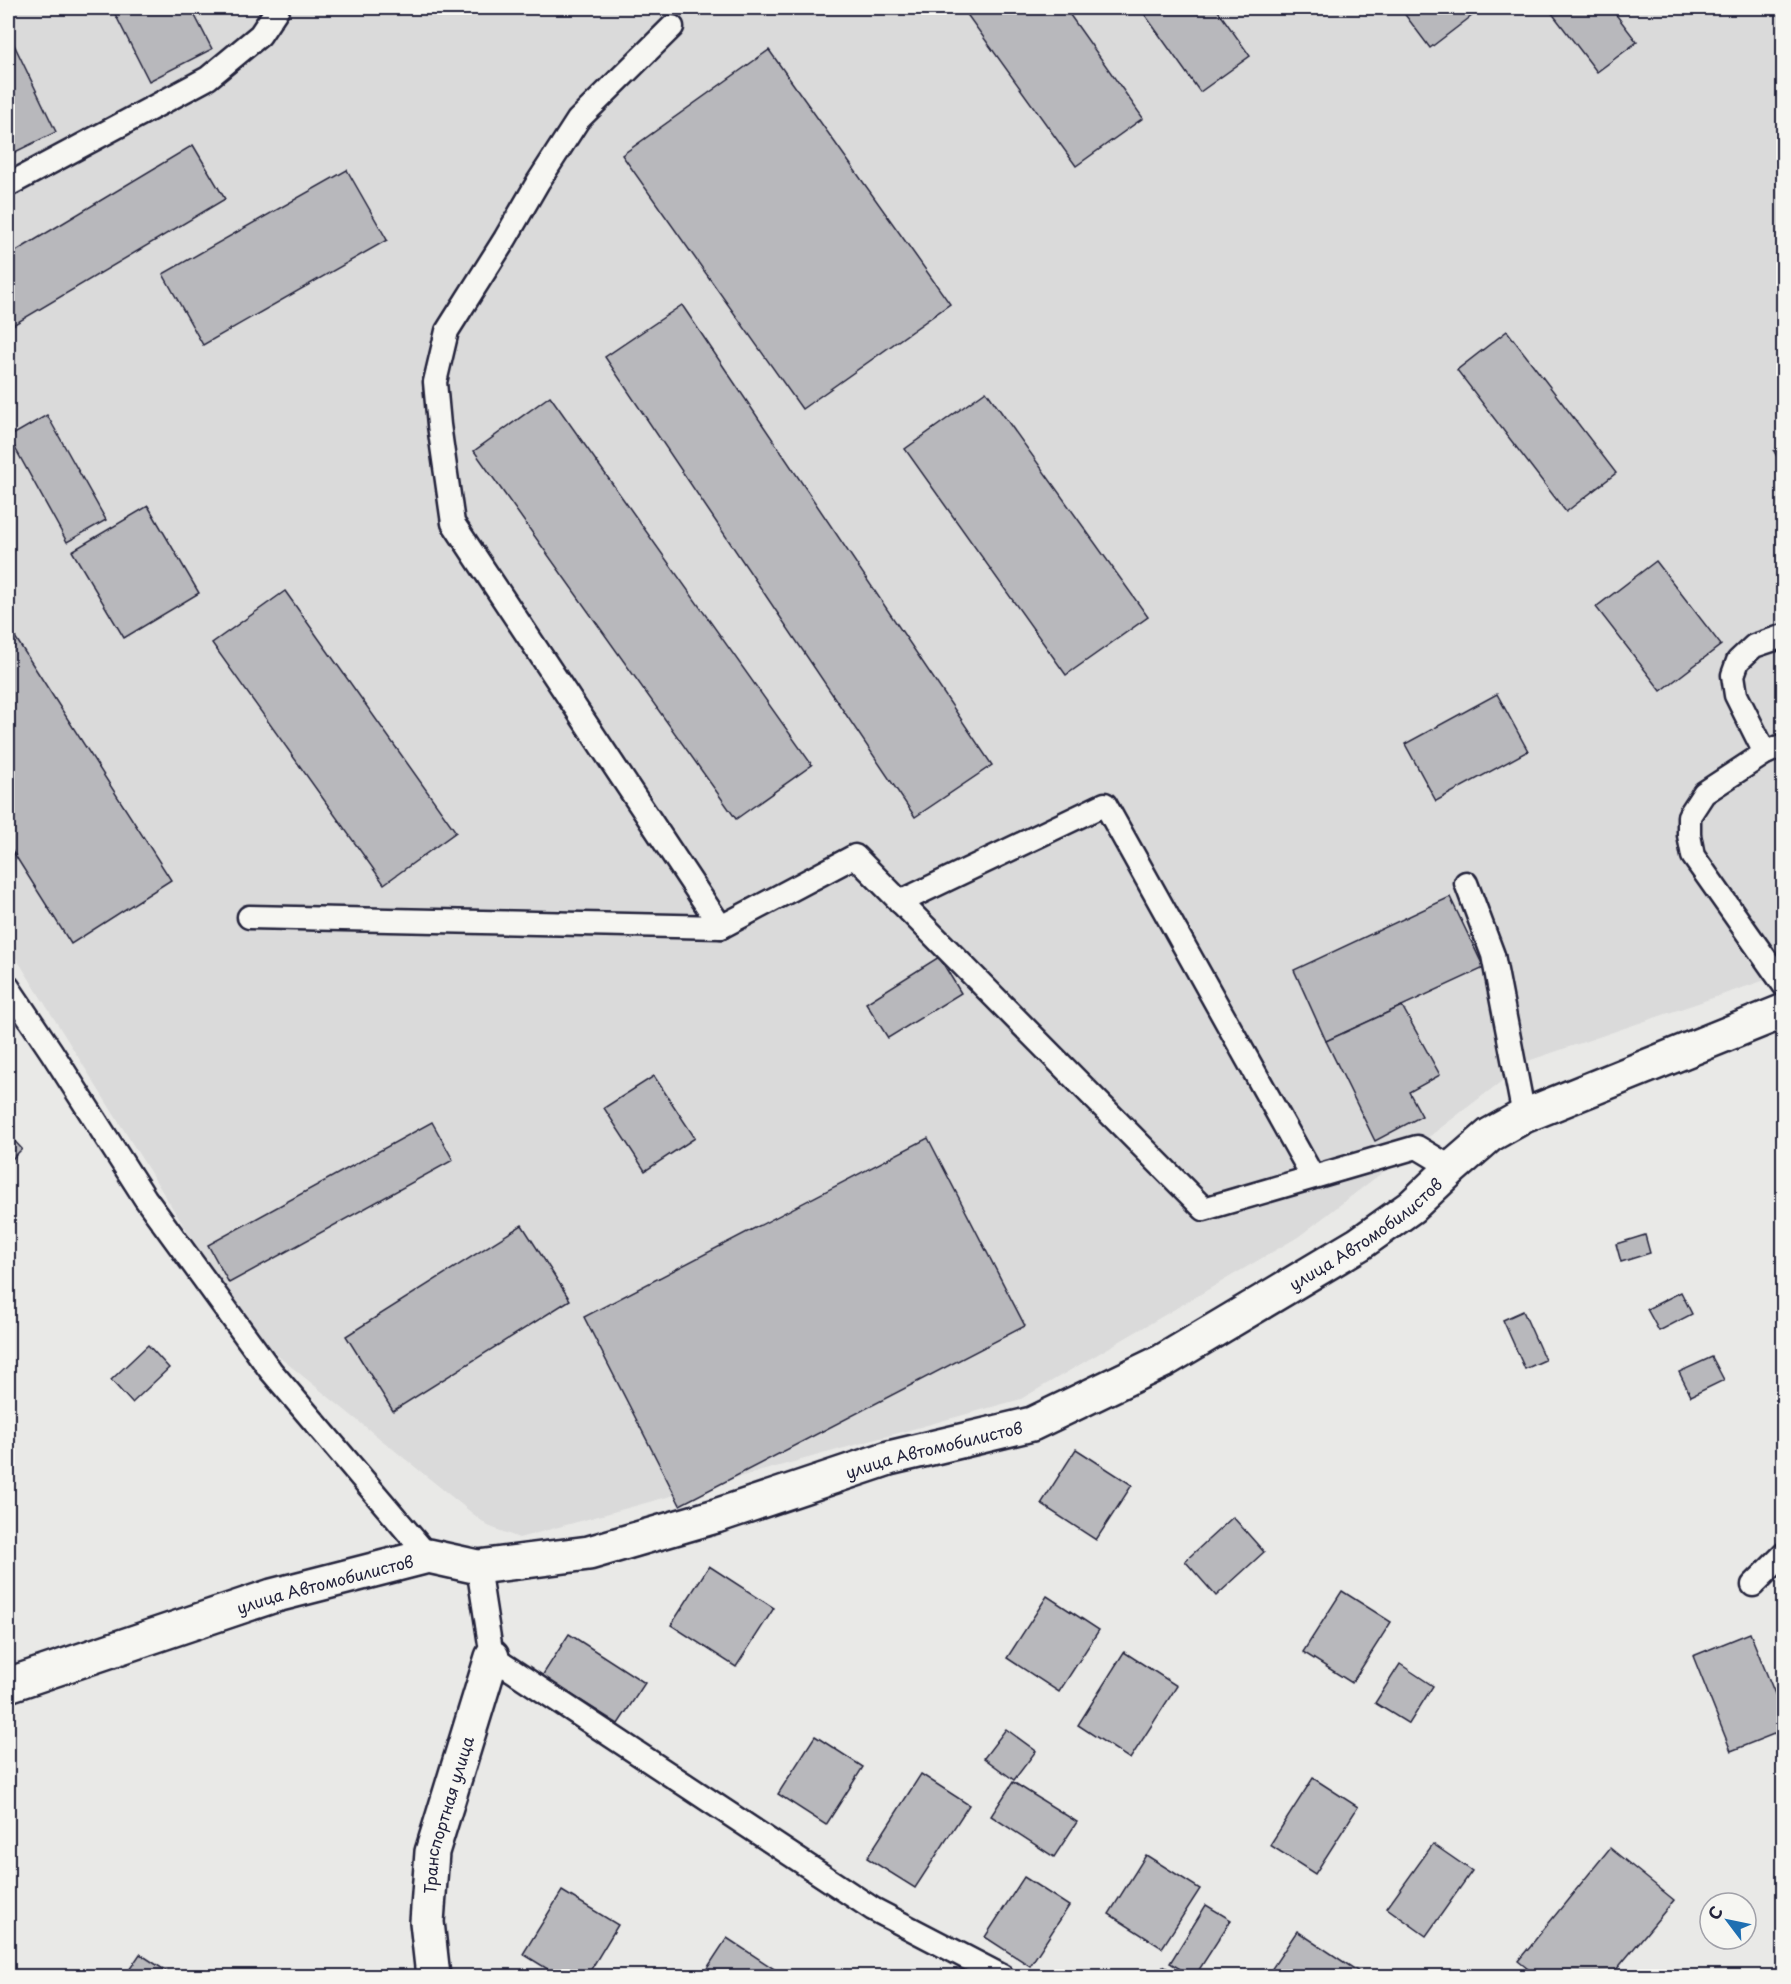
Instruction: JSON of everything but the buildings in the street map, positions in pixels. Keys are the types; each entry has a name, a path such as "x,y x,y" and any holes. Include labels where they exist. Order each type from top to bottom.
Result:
{"street":[{"name":"улица Автомобилистов","path":"8,1685 272,1596 428,1556 478,1567 589,1553 716,1516 889,1458 1032,1424 1163,1361 1359,1244 1411,1207 1490,1135 1524,1116 1784,1011"},
{"name":"Транспортная улица","path":"433,1977 428,1922 432,1852 492,1657"}],"lane":[{"path":"8,184 208,78 260,35 278,8"},
{"path":"672,27 578,120 447,331 435,382 453,523 721,927"},
{"path":"1784,636 1754,646 1738,661 1733,675 1736,695 1774,749 1704,793 1689,816 1689,835 1694,856 1784,986"},
{"path":"900,902 1105,804 1312,1177"},
{"path":"249,917 721,927 855,856 1204,1209 1417,1146 1452,1168"},
{"path":"1466,883 1492,955 1524,1116"},
{"path":"8,987 145,1198 271,1371 428,1556"},
{"path":"1753,1585 1784,1554"},
{"path":"478,1567 492,1657 873,1909 1002,1977"}],"shaded area":[{"path":"8,8 1783,8 1783,974 1528,1061 1298,1237 1021,1399 519,1538 488,1526 252,1335 8,945"}]}
